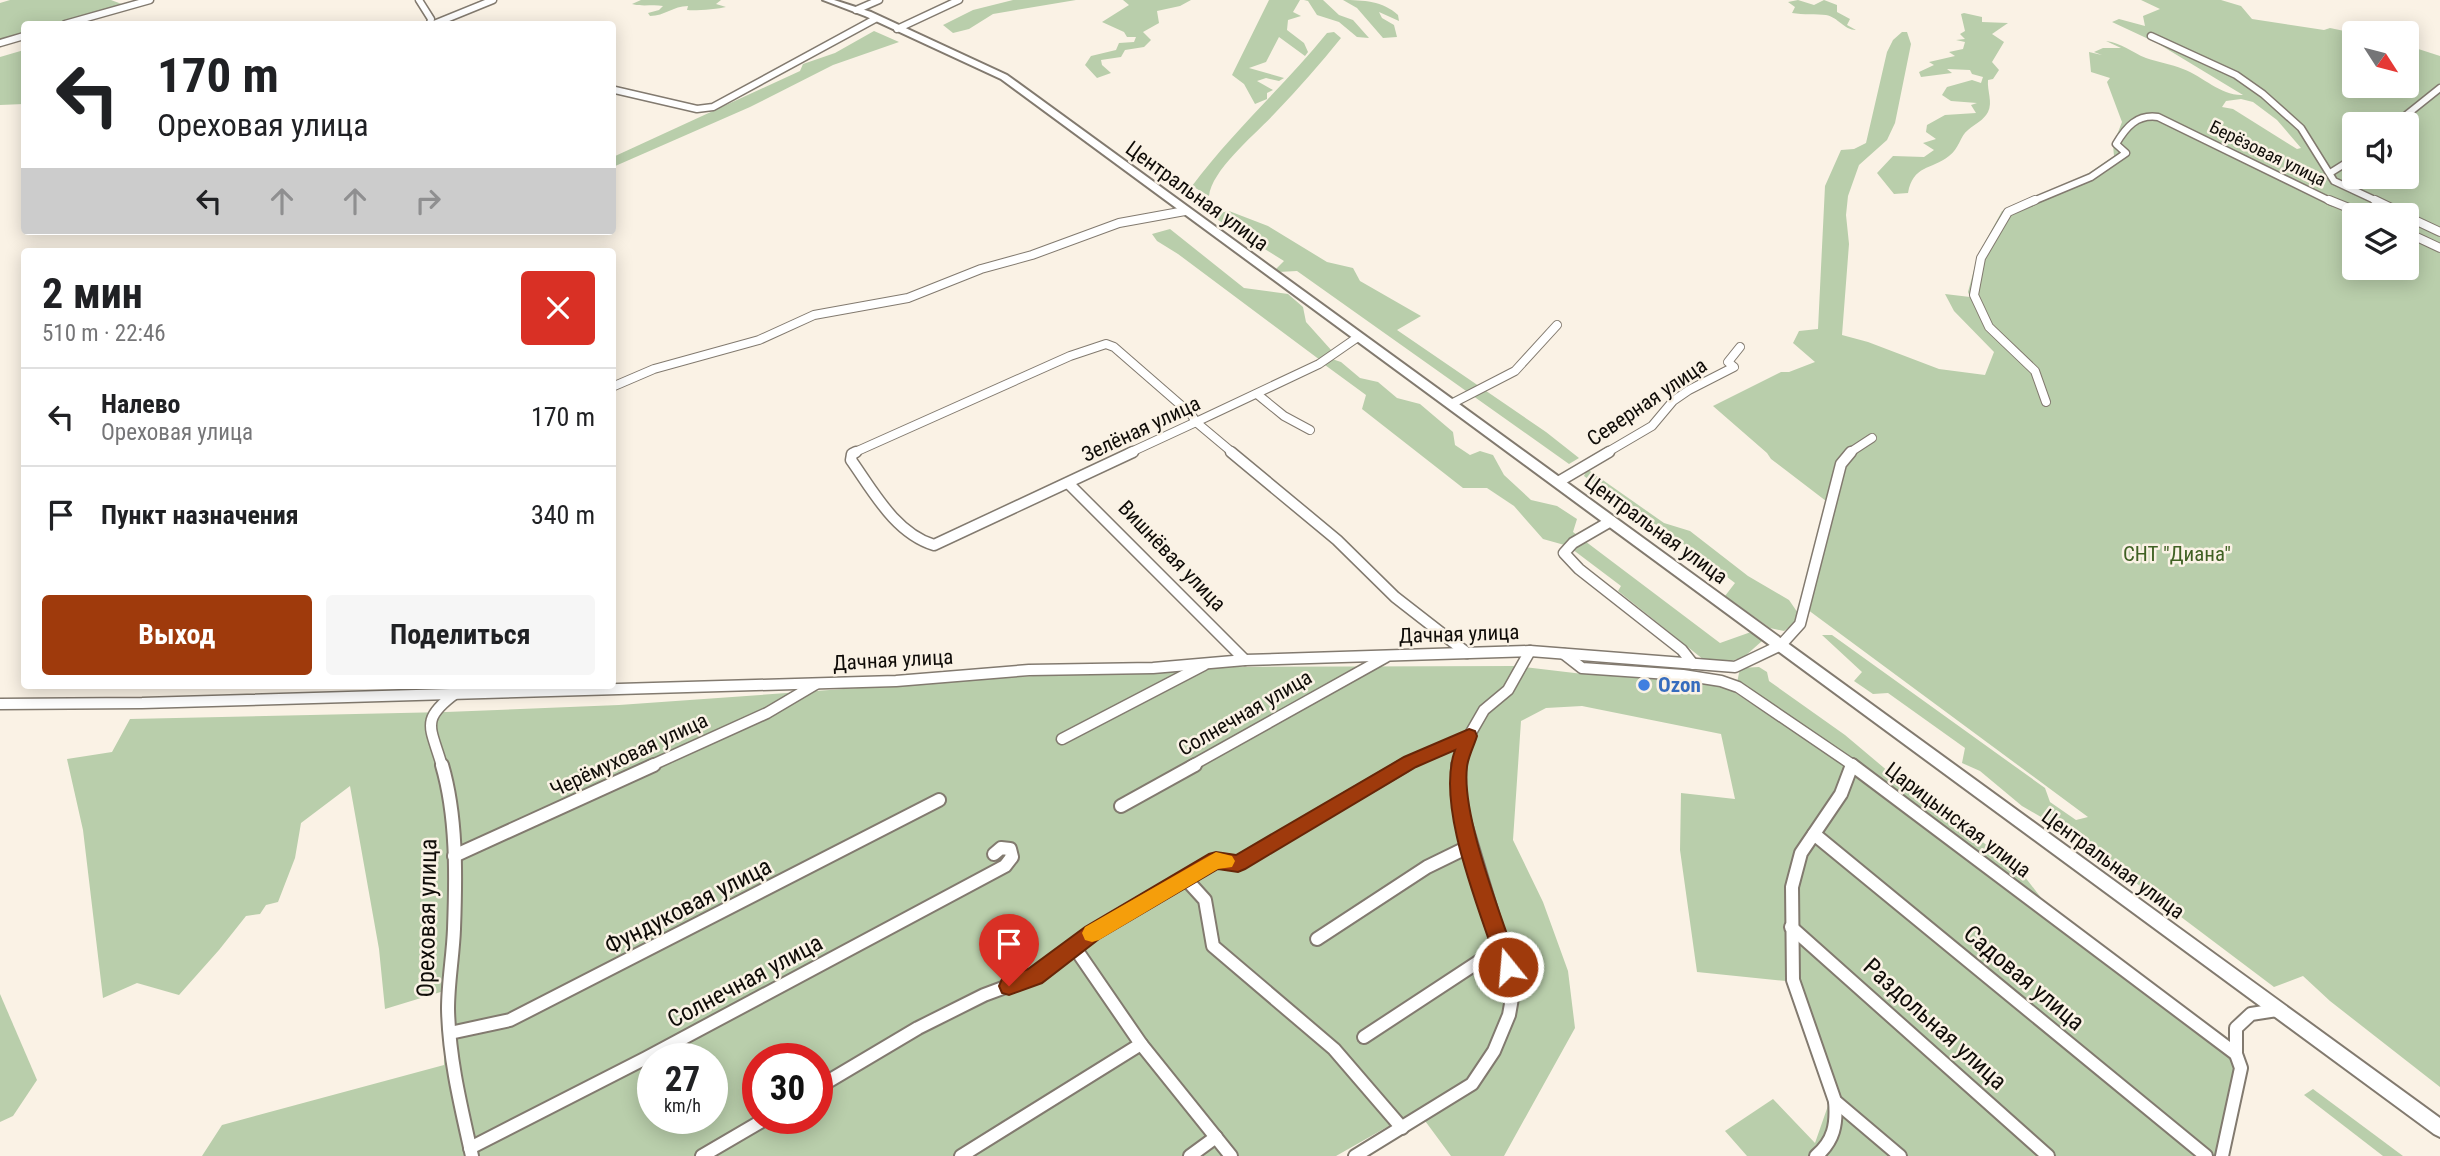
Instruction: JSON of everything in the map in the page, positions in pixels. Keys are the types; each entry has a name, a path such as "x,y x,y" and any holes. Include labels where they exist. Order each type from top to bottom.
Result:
{"street":[{"path":"76,21 150,0"},
{"path":"419,0 431,21"},
{"path":"440,21 493,0"},
{"name":"Центральная улица","path":"827,0 856,10 1004,77 2440,1128"},
{"path":"856,10 879,0"},
{"path":"897,29 959,0"},
{"path":"616,90 697,109 713,107 875,19"},
{"path":"2151,36 2236,75 2263,94 2301,128 2334,181 2381,203"},
{"path":"0,43 21,37"},
{"path":"2410,112 2440,88"},
{"name":"Берёзовая улица","path":"2046,402 2035,371 1989,327 1974,295 1981,258 2008,212 2106,169 2126,153 2116,144 2126,125 2141,116 2158,117 2342,207"},
{"path":"2330,173 2342,167"},
{"path":"616,385 654,369 759,340 814,315 908,298 981,269 1032,255 1119,223 1185,211"},
{"path":"2419,222 2440,232"},
{"path":"2419,238 2440,248"},
{"path":"1451,404 1515,370 1557,325"},
{"name":"Зелёная улица","path":"1196,422 1191,414 1114,347 1106,344 1070,356 852,454 851,460 900,523 921,544 934,545 1068,483 1319,364 1358,337"},
{"name":"Северная улица","path":"1558,482 1652,426 1674,401 1689,390 1734,367 1728,362 1740,347"},
{"path":"1256,394 1284,416 1310,430"},
{"path":"1196,422 1337,540 1395,597 1468,653"},
{"path":"1782,645 1800,624 1841,464 1851,452 1872,438"},
{"name":"Вишнёвая улица","path":"1068,483 1245,660"},
{"path":"1611,521 1573,543 1564,553 1579,569 1682,650 1692,664"},
{"name":"Дачная улица","path":"616,688 817,683 1245,660 1530,651 1735,667 1782,645"},
{"path":"1355,1156 1472,1084 1494,1051 1509,1015 1514,987 1459,803 1458,766 1469,736 1484,710 1508,690 1530,651"},
{"name":"Царицынская улица","path":"1563,653 1582,668 1683,675 1721,681 1738,687 1852,765 2236,1054"},
{"name":"Солнечная улица","path":"1121,806 1390,656"},
{"path":"1062,740 1207,663"},
{"name":"Черёмуховая улица","path":"454,856 767,713 817,683"},
{"name":"Дачная улица","path":"0,704 142,703 576,689"},
{"name":"Ореховая улица","path":"456,692 435,708 430,724 446,779 454,856 454,930 448,1008 452,1065 471,1152"},
{"path":"833,1078 918,1028 984,995 1035,976 1092,933 1216,860 1238,863 1410,762 1469,736"},
{"path":"1816,1156 1823,1151 1837,1130 1835,1101 1793,980 1792,887 1801,853 1841,794 1852,765"},
{"name":"Фундуковая улица","path":"450,1033 510,1020 939,800"},
{"name":"Садовая улица","path":"1814,834 2206,1156"},
{"path":"1317,939 1427,867 1470,846"},
{"name":"Солнечная улица","path":"471,1152 1005,866 1012,858 1010,849 1002,848 994,853"},
{"path":"1185,878 1205,900 1213,946 1334,1049 1402,1128"},
{"name":"Раздольная улица","path":"1791,927 2048,1156"},
{"path":"1364,1037 1502,947"},
{"path":"1075,948 1141,1044 1231,1156"},
{"path":"2222,1156 2241,1068 2236,1054 2236,1028 2251,1014 2278,1009"},
{"path":"961,1156 1141,1044"},
{"path":"1835,1101 1900,1156"},
{"path":"702,1156 742,1133"},
{"path":"1190,1156 1216,1137"}],"green space":[{"path":"10,0 111,0 127,6 73,21 21,21 21,36 0,42 0,3"},
{"path":"641,0 721,0 716,4 726,7 687,10 688,6 683,6 650,16 648,13 663,6 632,4"},
{"path":"1013,0 1076,0 993,14 969,29 953,33 943,25 973,10"},
{"path":"1123,0 1191,0 1180,6 1157,11 1159,23 1143,32 1151,40 1144,47 1125,50 1121,57 1101,60 1102,65 1111,73 1097,78 1085,65 1091,56 1116,50 1119,43 1134,42 1136,37 1127,37 1124,32 1102,22 1129,5"},
{"path":"1269,0 1300,0 1293,12 1301,16 1288,20 1287,30 1304,43 1308,52 1305,56 1279,37 1266,62 1249,68 1284,78 1279,81 1266,78 1257,81 1273,90 1267,93 1267,99 1255,104 1244,84 1232,75"},
{"path":"1304,0 1323,0 1339,15 1353,20 1369,38 1357,37 1339,22 1317,15 1308,1"},
{"path":"1343,0 1372,2 1392,10 1398,15 1399,21 1379,12 1382,18 1394,25 1397,37 1383,38 1357,8"},
{"path":"1798,0 1814,5 1824,0 1837,5 1837,12 1850,19 1847,25 1856,30 1826,15 1792,13 1795,7 1788,2"},
{"name":"СНТ \"Диана\"","path":"2141,0 2221,0 2241,6 2252,19 2342,30 2342,98 2419,98 2419,49 2440,56 2440,1087 2330,1001 2303,976 2274,987 2065,831 2022,806 1980,771 1962,763 1965,748 1888,693 1873,694 1854,681 1862,672 1822,635 1832,635 2045,788 2050,802 2076,820 2088,817 1800,604 1826,501 1771,459 1713,406 1781,372 1789,372 1815,362 1793,343 1799,331 1818,329 1825,186 1841,150 1854,149 1866,143 1887,52 1893,40 1902,32 1907,32 1911,44 1895,123 1887,140 1859,165 1848,196 1846,215 1849,244 1842,335 1939,369 1985,375 1994,352 1954,311 1945,294 1970,297 1968,292 1978,255 2002,211 2077,181 2114,156 2113,145 2122,122 2107,82 2110,78 2091,72 2089,52 2102,55 2094,52 2103,48 2121,48 2106,41 2112,42 2146,58 2191,72 2227,92 2243,95 2157,43 2112,22 2119,19 2145,26 2143,16 2160,9","holes":["2241,99 2253,102 2277,120 2301,148 2297,149 2233,109 2222,107 2226,101"]},
{"path":"1961,14 1982,17 1982,22 2008,23 1992,34 2004,42 1992,62 1999,70 1993,79 1988,80 1988,112 1965,133 1952,153 1914,177 1908,193 1894,194 1877,173 1893,156 1924,157 1934,150 1923,143 1936,139 1926,132 1927,125 1945,115 1976,113 1971,105 1977,103 1951,101 1942,95 1947,87 1972,80 1981,83 1983,77 1972,74 1970,70 1947,69 1952,73 1921,77 1919,72 1934,65 1929,62 1955,56 1949,52 1963,49 1965,42 1956,40 1965,39 1960,34 1965,31"},
{"path":"874,31 899,42 833,65 750,107 616,166 616,156 800,71 803,64 835,53"},
{"path":"1334,32 1341,38 1293,94 1227,163 1218,174 1209,196 1192,186 1224,146 1327,33"},
{"path":"21,51 21,104 0,105 0,57"},
{"path":"1229,211 1268,226 1327,262 1353,268 1360,281 1421,316 1397,330 1546,432 1579,458 1569,464 1297,271 1278,272 1276,269 1284,261 1210,215"},
{"path":"1170,229 1244,288 1288,294 1303,307 1306,322 1332,351 1320,360 1157,241 1152,234"},
{"path":"1332,359 1341,362 1360,378 1378,382 1397,398 1420,404 1453,432 1455,445 1470,455 1480,451 1493,455 1504,475 1531,500 1557,506 1577,519 1573,532 1720,643 1751,632 1762,641 1744,657 1728,662 1704,660 1618,591 1621,586 1568,546 1543,539 1514,506 1487,488 1463,488 1362,409 1366,395 1325,365"},
{"path":"1587,469 1664,523 1690,531 1748,576 1789,600 1800,616 1799,620 1784,631 1770,628 1725,596 1735,583 1661,527 1632,513 1584,476"},
{"path":"1516,666 1583,674 1636,673 1725,686 1862,777 2242,1066 2219,1156 1747,1156 1725,1131 1773,1099 1815,1143 1830,1100 1786,981 1697,972 1680,850 1681,793 1735,799 1721,734 1582,706 1546,708 1521,721 1513,840 1543,902 1568,971 1575,1028 1504,1156 1451,1156 1417,1110 1336,1156 202,1156 222,1125 444,1065 444,991 385,1009 379,949 350,786 301,823 295,858 278,902 266,905 260,914 246,916 179,995 137,983 103,998 83,830 67,759 112,752 130,719 619,705 1192,667"},
{"path":"1759,667 1767,672 1769,681 1845,735 1902,783 2018,868 2042,899 2027,896 1737,683 1740,668"},
{"path":"0,994 37,1080 13,1116 0,1122"},
{"path":"2313,1089 2403,1156 2383,1156 2304,1095"}],"slow traffic":[{"path":"1092,933 1216,860 1225,861"}],"place":[{"name":"Ozon","path":"1644,685"}],"route":[{"path":"1009,986 1035,976 1092,933 1216,860 1238,863 1410,762 1469,736 1458,766 1459,803 1508,967"}]}
